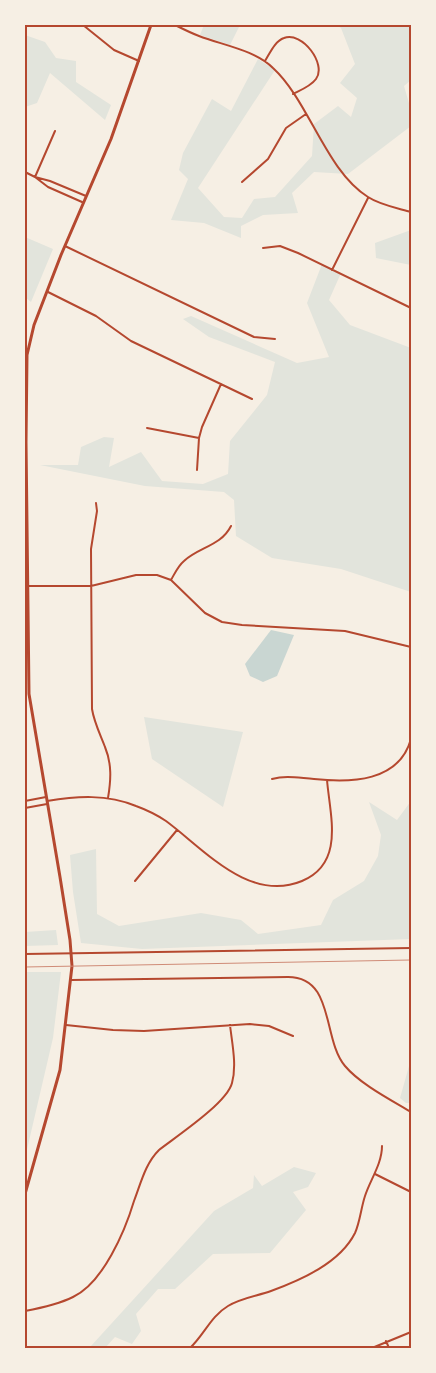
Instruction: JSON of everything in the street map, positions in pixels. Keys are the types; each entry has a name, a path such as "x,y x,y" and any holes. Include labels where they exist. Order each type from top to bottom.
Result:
{"main road":[{"path":"25,1194 60,1070 71,980 71,954 29,694 26,586 26,354 32,331 65,246 121,113 151,25"}],"street":[{"path":"83,25 114,50 139,61"},
{"path":"175,25 198,36 232,46 265,61 280,75 345,177 368,198 411,212"},
{"path":"265,61 275,46 285,37 294,37 304,43 310,50 318,63 318,76 310,85 293,94"},
{"path":"242,182 268,159 286,128 306,114"},
{"path":"35,177 55,130"},
{"path":"25,172 48,187 84,203"},
{"path":"35,177 86,196"},
{"path":"332,270 368,198"},
{"path":"65,246 254,337 275,339"},
{"path":"263,248 275,246 285,248 411,308"},
{"path":"48,292 96,316 131,341 252,399"},
{"path":"197,470 199,438 203,423 221,384"},
{"path":"147,428 199,438"},
{"path":"96,503 96,517 91,539 92,709 94,720 110,762 111,777 108,798"},
{"path":"171,580 184,561 220,540 226,535 231,526"},
{"path":"26,586 91,586 141,574 158,575 171,580 205,613 222,622 242,625 346,631 411,647"},
{"path":"272,779 288,776 327,780 362,779 382,774 394,767 403,757 411,738"},
{"path":"25,801 46,801 82,796 108,798 134,804 165,820 224,868 242,878 276,886 299,882 310,877 327,858 332,846 333,833 327,780"},
{"path":"25,808 46,801"},
{"path":"134,881 177,830"},
{"path":"25,954 411,948"},
{"path":"71,980 288,976 303,979 311,984 320,995 334,1046 344,1064 357,1077 411,1112"},
{"path":"66,1025 127,1031 250,1024 264,1025 293,1036"},
{"path":"25,1311 74,1297 81,1293 92,1282 113,1254 123,1233 148,1165 159,1150 220,1101 230,1090 234,1071 230,1025"},
{"path":"190,1348 200,1338 214,1317 229,1305 293,1281 338,1255 354,1234 365,1196 381,1157 382,1146"},
{"path":"374,1174 411,1192"},
{"path":"372,1348 411,1332"},
{"path":"386,1341 390,1348"}],"shaded area":[{"path":"204,25 240,25 230,45 200,35"},
{"path":"336,25 411,25 411,80 404,86 411,110 411,126 348,174 314,172 292,193 298,213 263,215 241,226 241,238 204,223 171,220 188,179 179,170 183,153 212,99 231,111 258,59 275,70 198,188 224,217 242,218 254,199 275,197 312,156 314,124 338,106 351,117 357,98 340,83 355,64 341,28"},
{"path":"25,35 45,42 56,58 76,61 76,82 111,105 105,120 50,73 37,103 25,107"},
{"path":"411,230 411,265 376,258 375,243"},
{"path":"25,237 53,249 31,302 25,297"},
{"path":"322,264 341,273 329,300 350,325 411,348 411,592 341,569 272,558 236,536 234,500 224,492 145,486 40,465 78,465 81,447 104,437 114,438 109,467 141,452 162,481 203,484 228,474 230,441 267,395 275,362 209,337 183,319 191,316 297,363 329,357 307,303"},
{"path":"271,630 294,635 277,676 263,682 250,676 245,664"},
{"path":"144,717 243,732 223,807 152,759"},
{"path":"411,801 411,939 142,949 81,943 73,892 70,855 96,849 97,914 119,926 201,913 241,920 258,934 321,925 333,900 364,881 378,856 381,835 369,802 397,820"},
{"path":"56,930 58,945 25,946 25,932"},
{"path":"25,972 61,972 53,1038 25,1158"},
{"path":"411,1059 411,1103 406,1103 400,1098"},
{"path":"294,1167 316,1173 308,1187 293,1192 306,1210 270,1253 213,1254 175,1289 158,1289 136,1314 141,1331 132,1344 115,1337 105,1348 74,1348 91,1346 214,1211 253,1188 254,1175 262,1186"}],"railway":[{"path":"25,967 411,960"}]}
